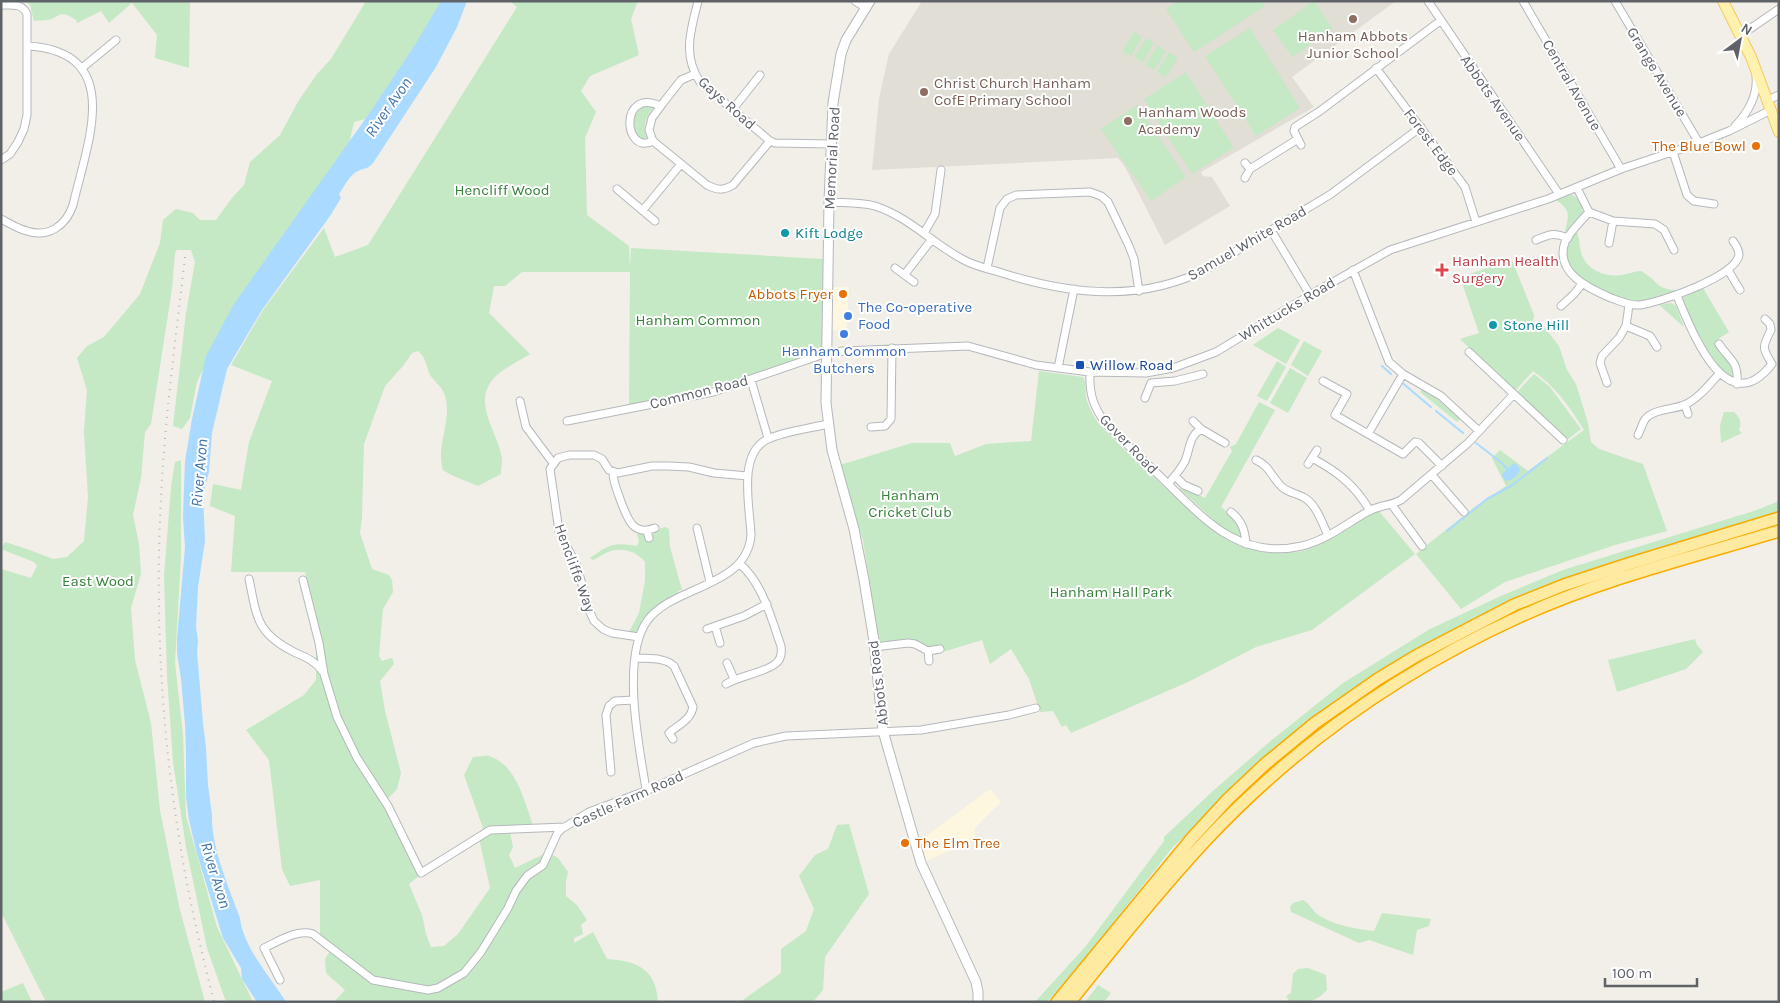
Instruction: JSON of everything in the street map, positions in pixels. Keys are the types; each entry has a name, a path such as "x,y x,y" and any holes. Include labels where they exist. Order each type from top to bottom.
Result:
{"highway":[{"path":"1057,1002 1192,838 1228,799 1315,723 1378,679 1416,656 1514,605 1564,585 1779,518"},
{"path":"1070,1002 1140,916 1205,841 1248,798 1313,741 1380,692 1421,666 1520,616 1571,595 1628,575 1779,531"}],"main road":[{"path":"1723,1 1755,66 1779,132"}],"street":[{"name":"Gays Road","path":"698,1 689,36 691,63 700,82 770,141 775,143 831,144"},
{"path":"855,1 868,4"},
{"name":"Abbots Avenue","path":"1428,1 1559,194"},
{"name":"Central Avenue","path":"1524,1 1621,169"},
{"name":"Grange Avenue","path":"1615,1 1699,143"},
{"name":"Memorial Road","path":"827,353 829,202 834,104 841,54 846,40 868,4"},
{"path":"1,5 16,5 25,10 27,14 28,46 27,115 24,129 10,154 1,160"},
{"path":"1741,35 1779,9"},
{"path":"1245,178 1247,166 1300,142 1294,132 1295,127 1320,111 1440,21"},
{"path":"82,68 116,40"},
{"path":"1,219 26,231 40,234 62,225 70,215 89,136 94,100 89,80 82,68 62,52 46,47 28,46"},
{"name":"Whittucks Road","path":"1729,131 1737,124 1752,103 1756,89 1755,66"},
{"name":"Forest Edge","path":"1376,68 1465,187 1476,222"},
{"path":"695,74 682,80 652,118 649,130 653,142 707,185 725,190 733,186 770,141"},
{"path":"733,109 760,75"},
{"name":"Whittucks Road","path":"827,353 892,348 968,346 1036,365 1090,372 1146,373 1172,368 1216,352 1310,295 1390,250 1577,188 1621,169 1699,143 1729,131 1769,105 1779,95"},
{"path":"653,142 643,144 636,140 629,128 629,120 632,112 644,102 660,106"},
{"name":"Samuel White Road","path":"829,202 859,203 874,206 906,220 963,260 1020,279 1074,289 1108,292 1139,291 1162,287 1193,276 1331,194 1421,127"},
{"path":"1673,152 1687,195 1694,201 1714,204"},
{"path":"643,210 681,164"},
{"path":"924,233 935,214 941,170"},
{"path":"1577,188 1588,212 1613,221 1655,224 1664,230 1674,250"},
{"path":"616,189 655,221"},
{"path":"986,268 1000,208 1007,199 1016,195 1090,192 1101,196 1108,202 1134,259 1139,291"},
{"path":"1588,212 1565,243 1564,253 1567,267 1582,284 1591,290 1629,305 1639,305 1677,296 1728,270 1735,263 1739,254 1738,248 1733,241"},
{"path":"1609,243 1613,221"},
{"path":"1271,230 1310,295"},
{"path":"1536,240 1552,233 1568,238"},
{"path":"904,274 932,239"},
{"path":"895,268 914,282"},
{"path":"1353,270 1390,362 1403,374 1441,396 1479,430"},
{"path":"1728,270 1740,290"},
{"path":"1561,306 1582,284"},
{"path":"1058,368 1074,289"},
{"path":"1677,296 1696,341 1719,374 1737,384 1753,382 1776,366 1764,347 1771,330 1770,324 1765,319"},
{"path":"1607,383 1600,363 1602,356 1619,338 1626,326 1629,305"},
{"path":"1626,326 1650,336 1657,347"},
{"path":"1719,344 1737,368 1737,384"},
{"path":"872,428 885,426 891,419 892,348"},
{"path":"1469,352 1562,440"},
{"name":"Common Road","path":"567,422 713,392 827,353"},
{"name":"Abbots Road","path":"827,353 826,403 828,424 832,450 854,529 874,647 883,731 921,863 976,982 978,1002"},
{"path":"1172,368 1175,381"},
{"name":"Gover Road","path":"1090,372 1090,389 1099,414 1106,424 1207,522 1227,536 1246,544 1264,548 1286,549 1303,546 1318,541 1382,505 1392,506"},
{"path":"1145,398 1151,383 1175,381 1203,374"},
{"path":"1368,434 1403,374"},
{"path":"1638,435 1644,420 1648,416 1685,405 1704,391 1719,374"},
{"path":"751,380 768,438"},
{"path":"1323,381 1347,394 1335,415 1403,454 1415,442 1419,443 1442,466"},
{"path":"1422,546 1392,506 1442,466 1514,394"},
{"path":"520,401 526,427 553,463 558,458 569,455 594,455 602,459 609,470 618,473 652,466 668,466 689,467 714,473 748,476"},
{"path":"1685,405 1688,414"},
{"path":"1193,421 1202,429 1226,443"},
{"path":"648,790 646,789 636,733 634,700 636,658 640,637 648,620 664,606 728,573 740,564 746,556 751,535 748,463 752,452 759,444 768,438 828,424"},
{"name":"Gover Road","path":"1168,484 1185,461 1192,439 1202,429"},
{"path":"1316,450 1310,461 1335,471 1360,495 1370,511"},
{"path":"1256,460 1270,470 1276,482 1283,488 1308,500 1328,535"},
{"name":"Hencliffe Way","path":"553,463 550,469 559,531 577,566 589,610 594,621 603,629 612,633 640,637"},
{"path":"613,472 613,480 628,520 648,535 655,528"},
{"path":"1432,474 1464,512"},
{"name":"Gover Road","path":"1175,476 1184,485 1198,491"},
{"path":"1231,512 1239,519 1245,530 1246,544"},
{"path":"697,528 710,582"},
{"path":"726,684 734,679 773,666 780,659 782,652 767,604 749,572 740,564"},
{"name":"Castle Farm Road","path":"249,579 261,626 277,642 309,658 320,667 324,674"},
{"name":"Castle Farm Road","path":"303,580 319,643 324,674 337,717 357,758 388,806 421,873 490,830 565,826 589,812 648,790 754,743 786,736 942,728 1036,708"},
{"path":"707,629 744,616 767,604"},
{"path":"715,626 720,643"},
{"path":"874,647 908,643 915,644 928,651 940,649"},
{"path":"928,651 930,661"},
{"path":"636,658 663,660 674,666 693,707 689,718 669,733 673,739"},
{"path":"727,664 734,679"},
{"path":"611,772 606,715 609,706 615,701 634,700"},
{"path":"280,980 264,948 296,934 308,933 313,934 373,980 428,990 438,988 453,980 464,973 481,952 508,908 516,891 527,876 543,865 558,832 565,826"}],"shaded area":[{"name":"Hanham Woods Academy","path":"922,1 1396,1 1292,77 1314,107 1201,172 1203,176 1212,177 1230,206 1165,245 1125,167 1118,158 872,170 879,98 889,54"},
{"path":"833,287 849,287 846,335 830,330"},
{"path":"990,789 1001,802 974,829 976,839 924,862 921,848 922,839"}],"green space":[{"path":"25,1 190,1 189,68 155,58 157,35 132,3 109,23 101,11 77,23 76,20 63,14 50,20 34,21 30,5"},
{"name":"East Wood","path":"366,1 445,1 372,117 354,122 346,157 222,331 197,382 190,418 182,429 173,426 186,313 195,262 191,250 177,250 175,253 172,289 151,424 145,432 141,478 133,515 139,544 141,574 131,608 135,660 151,723 160,810 179,906 205,1002 46,1002 1,912 1,569 31,578 37,566 34,562 1,549 5,542 53,559 67,557 84,541 88,497 84,432 87,390 77,358 87,346 104,337 140,294 160,243 163,220 176,209 193,213 200,220 216,220 244,185 250,162 280,135 299,100 317,74 331,59"},
{"name":"Hencliff Wood","path":"510,1 638,1 631,19 639,55 590,76 581,91 596,112 585,138 587,215 629,246 630,268 631,248 823,259 822,352 733,381 629,406 630,272 522,272 505,286 494,286 489,313 530,354 497,375 489,385 485,395 487,416 502,459 501,474 478,486 443,470 441,451 446,422 446,402 443,390 430,375 421,353 418,351 412,353 385,386 364,444 360,533 372,569 389,575 392,580 393,592 383,609 379,656 382,661 392,658 394,664 380,681 385,711 401,773 397,789 384,803 420,875 409,884 422,915 431,947 444,946 458,934 490,888 478,834 483,828 464,775 473,757 489,756 499,761 513,775 523,795 533,825 509,828 513,847 509,855 515,868 548,852 558,858 568,872 566,896 577,905 587,920 581,925 583,934 574,938 574,943 593,932 607,959 627,962 643,968 649,974 656,990 658,1002 334,1002 345,990 326,973 325,959 332,948 320,934 320,880 290,886 282,869 269,760 246,730 304,695 316,680 316,617 305,572 231,572 235,516 210,506 213,484 241,490 249,442 272,381 231,365 263,310 324,228 335,257 368,245 517,7"},
{"path":"1178,1 1262,1 1265,6 1194,52 1166,9"},
{"path":"1314,1 1333,29 1292,57 1273,30"},
{"path":"1250,28 1300,108 1256,136 1205,56"},
{"path":"1134,32 1142,37 1131,56 1122,51"},
{"path":"1146,38 1154,43 1143,63 1134,57"},
{"path":"1157,46 1166,51 1154,70 1145,65"},
{"path":"1169,52 1178,58 1166,77 1157,72"},
{"path":"1186,72 1234,148 1192,174 1144,99"},
{"path":"644,105 654,107 645,122 648,140 640,138 632,127 635,114"},
{"path":"1137,105 1186,177 1151,201 1101,129"},
{"path":"1569,194 1580,202 1583,215 1569,231 1565,232 1568,213 1556,200"},
{"path":"1577,232 1581,252 1585,260 1588,265 1598,272 1616,276 1641,271 1666,289 1680,290 1659,299 1636,303 1620,299 1601,290 1581,278 1569,262 1567,253 1569,243"},
{"path":"1512,260 1534,315 1533,321 1545,328 1559,346 1567,370 1576,384 1588,423 1591,442 1599,449 1643,464 1667,531 1615,545 1505,582 1461,609 1416,554 1473,508 1506,486 1492,458 1500,450 1528,471 1584,430 1562,398 1533,371 1515,391 1460,339 1479,333 1460,277"},
{"path":"1703,288 1729,332 1717,340 1720,351 1734,366 1735,378 1716,364 1708,354 1696,332 1682,298"},
{"path":"1671,303 1676,306 1684,327 1659,305"},
{"path":"1278,328 1300,340 1286,364 1253,345"},
{"path":"1304,341 1322,351 1308,376 1291,365"},
{"path":"1277,361 1286,367 1267,401 1257,396"},
{"path":"1290,368 1307,378 1288,413 1270,403"},
{"name":"Hanham Hall Park","path":"1039,371 1083,377 1087,400 1098,423 1188,510 1202,522 1232,541 1249,548 1267,552 1286,553 1303,551 1329,540 1378,510 1415,554 1312,630 1256,647 1188,682 1071,733 1066,725 1062,727 1053,711 1040,712 1029,679 1011,649 990,664 982,640 933,655 919,647 906,643 877,643 877,631 863,540 848,499 840,465 912,443 950,443 955,456 986,444 1031,441"},
{"path":"1534,374 1550,387 1581,429 1567,440 1517,392"},
{"path":"1423,388 1461,418 1457,422 1420,392"},
{"path":"1259,402 1275,410 1221,507 1237,523 1241,531 1242,536 1240,537 1222,528 1180,489 1190,491 1205,498 1232,451 1230,447 1236,444"},
{"path":"1724,412 1734,412 1736,414 1740,423 1739,430 1742,433 1721,443 1720,425"},
{"path":"181,460 181,557 175,663 183,735 186,816 217,927 253,1002 226,1002 207,948 186,847 173,762 167,676 164,576 171,487 175,462"},
{"path":"1779,501 1779,514 1515,600 1481,615 1417,648 1338,700 1267,757 1173,847 1086,958 1047,1002 1035,1002 1086,946 1164,841 1164,837 1267,744 1343,683 1430,629 1503,595 1563,570 1757,510"},
{"path":"665,527 669,529 670,547 682,590 678,591 679,595 636,632 629,632 639,613 645,581 645,562 637,555 623,550 608,552 593,560 590,558 612,545 637,546 639,541 637,534 641,533 652,537 656,530"},
{"path":"1695,639 1703,652 1686,669 1617,692 1608,660"},
{"path":"849,824 869,894 825,957 823,990 813,1002 740,1002 781,973 781,949 806,931 814,909 799,876 815,855 828,849 837,825"},
{"path":"1303,900 1323,918 1344,926 1367,930 1374,931 1382,913 1431,919 1429,926 1417,930 1413,955 1369,940 1359,943 1291,912 1290,907 1293,903"},
{"path":"1308,968 1326,975 1327,990 1315,1000 1290,1002 1286,996 1291,993 1293,974 1298,969"},
{"path":"23,983 32,1002 1,1002 1,992"},
{"path":"1098,985 1111,993 1104,1002 1085,1002"}],"water":[{"name":"River Avon","path":"441,1 467,1 457,27 436,67 373,163 352,175 347,181 339,194 341,198 330,216 262,310 227,369 212,433 209,472 203,494 205,541 198,587 197,652 214,841 246,940 258,962 286,1002 257,1002 242,979 241,968 223,938 197,854 186,797 185,724 177,639 185,547 183,517 185,461 192,419 206,356 234,304 373,108 415,45"},
{"path":"1514,463 1520,469 1515,477 1506,481 1502,474"}],"waterway":[{"path":"1382,366 1391,374"},
{"path":"1400,381 1431,407"},
{"path":"1436,411 1463,433"},
{"path":"1476,443 1507,469"},
{"path":"1447,531 1487,499 1511,486 1547,458"}],"railway":[{"path":"185,257 165,437 159,540 159,627 164,714 173,800 191,903 214,1002"}],"place":[{"name":"Hanham Abbots Junior School","path":"1353,19"},
{"name":"Christ Church Hanham CofE Primary School","path":"924,92"},
{"name":"Hanham Woods Academy","path":"1128,121"},
{"name":"The Blue Bowl","path":"1756,146"},
{"name":"Kift Lodge","path":"785,233"},
{"name":"Hanham Health Surgery","path":"1442,270"},
{"name":"Abbots Fryer","path":"843,294"},
{"name":"The Co-operative Food","path":"848,316"},
{"name":"Stone Hill","path":"1493,325"},
{"name":"Hanham Common Butchers","path":"844,334"},
{"name":"Willow Road","path":"1080,365"},
{"name":"The Elm Tree","path":"905,843"}],"park label":[{"name":"Hanham Common","path":"698,320"},
{"name":"Hanham Cricket Club","path":"910,504"}]}
